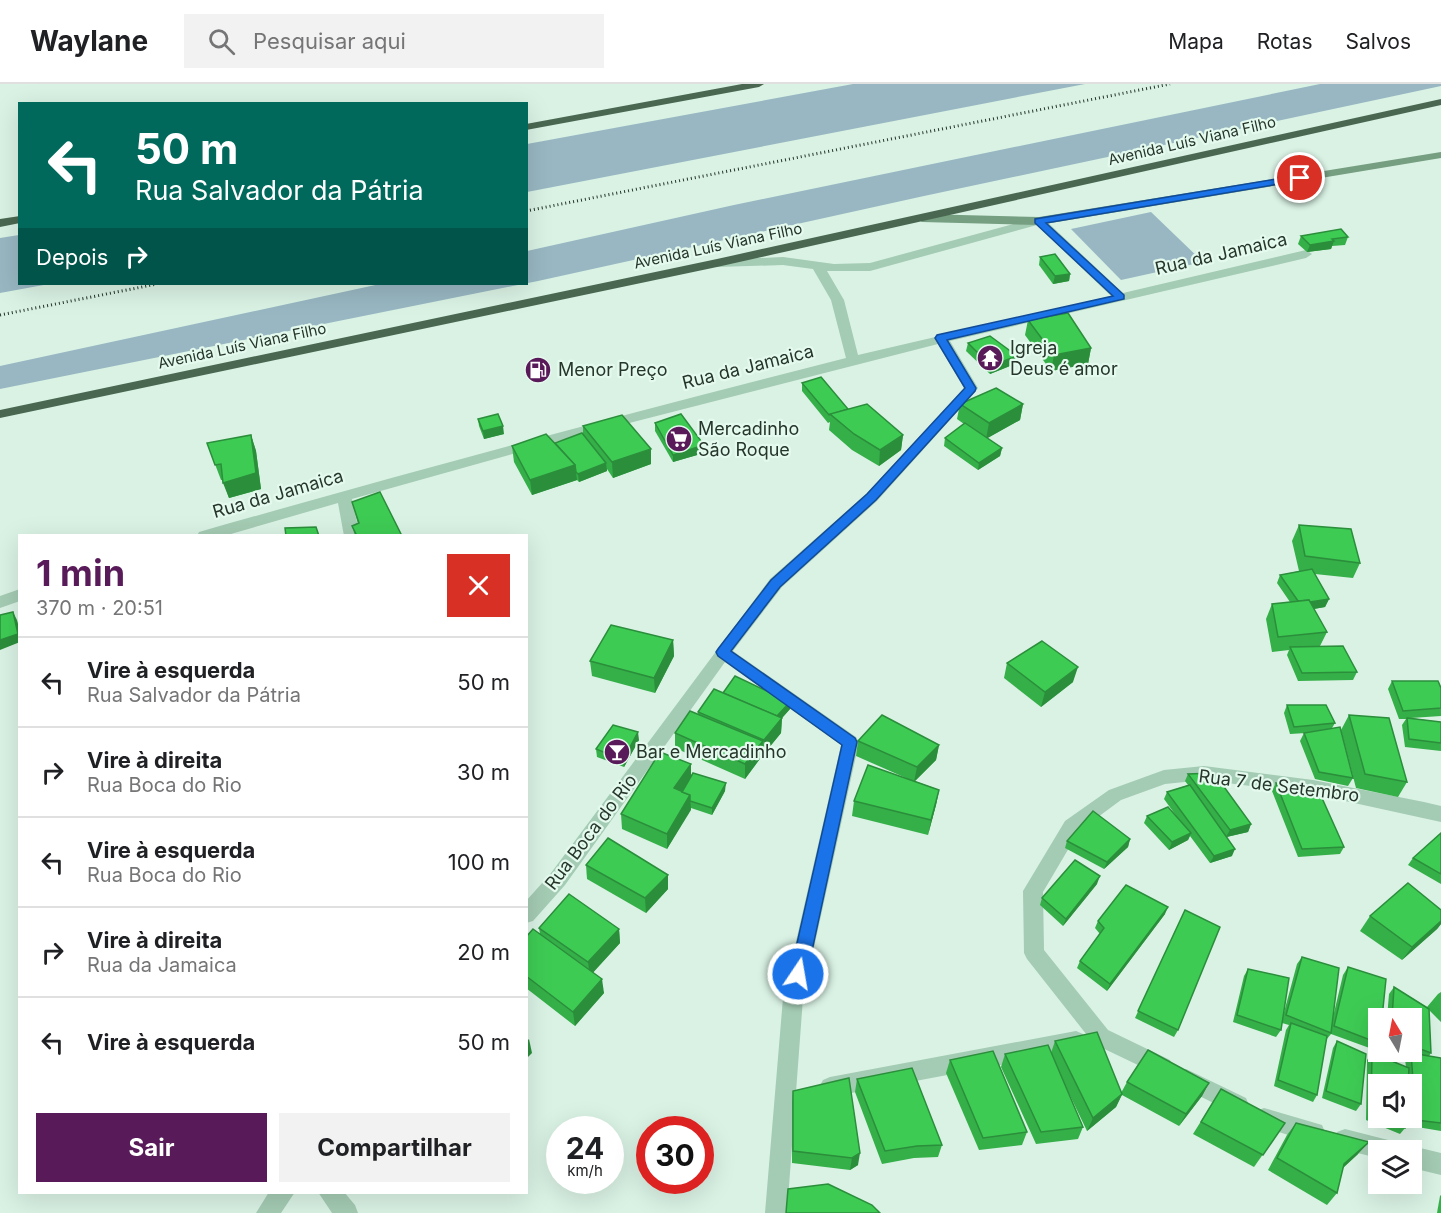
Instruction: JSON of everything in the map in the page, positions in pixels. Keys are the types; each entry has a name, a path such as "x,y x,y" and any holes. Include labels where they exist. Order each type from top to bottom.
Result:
{"highway":[{"path":"528,127 759,84"},
{"name":"Avenida Luís Viana Filho","path":"0,414 717,263 1441,102"},
{"path":"0,223 18,219"}],"main road":[{"path":"922,218 1039,221 1441,155"}],"street":[{"path":"717,263 783,261 818,267 870,267 1039,221 1120,297"},
{"name":"Rua da Jamaica","path":"211,534 555,437 853,360 1306,254"},
{"path":"818,267 834,287 839,300 853,360"},
{"name":"Rua Boca do Rio","path":"528,913 558,879 723,652 776,584 872,497 970,388 941,338"},
{"path":"344,495 352,534"},
{"path":"0,602 18,596"},
{"path":"723,652 850,742 793,998 776,1213"},
{"name":"Rua 7 de Setembro","path":"1368,1145 1269,1120 1101,1037 1034,953 1033,891 1072,826 1115,795 1164,777 1204,773 1313,787 1441,814"},
{"path":"785,1096 1101,1037"},
{"path":"1422,1159 1441,1164"},
{"path":"267,1213 282,1194"},
{"path":"331,1194 347,1213"}],"shaded area":[{"path":"853,84 1085,84 528,192 528,144"},
{"path":"1320,84 1441,84 1441,86 528,283 528,251 734,205"},
{"path":"1151,212 1203,262 1121,280 1071,229"},
{"path":"18,235 18,285 44,285 0,293 0,238"},
{"path":"375,285 518,285 0,389 0,366"}],"building":[{"path":"1341,229 1348,237 1310,245 1301,236"},
{"path":"1055,254 1070,274 1055,276 1040,257"},
{"path":"1068,313 1091,348 1054,355 1028,320"},
{"path":"990,336 1017,356 991,366 968,343"},
{"path":"821,377 848,409 829,415 802,383"},
{"path":"996,388 1023,404 989,423 960,404"},
{"path":"867,404 903,435 880,450 854,434 830,414"},
{"path":"498,414 503,426 483,431 478,419"},
{"path":"681,414 704,445 673,455 655,423"},
{"path":"622,415 651,449 612,462 583,426"},
{"path":"965,423 1002,448 979,463 945,438"},
{"path":"582,433 606,463 578,474 575,465 555,443"},
{"path":"546,434 575,465 530,480 512,446"},
{"path":"251,435 256,473 223,483 221,464 215,465 207,443"},
{"path":"380,492 401,534 356,534 352,526 359,523 352,502"},
{"path":"1299,525 1351,529 1360,563 1305,556"},
{"path":"316,527 318,534 286,534 285,528"},
{"path":"1312,569 1329,599 1298,601 1280,575"},
{"path":"1309,600 1327,632 1278,637 1272,604"},
{"path":"13,612 18,634 0,640 0,615"},
{"path":"611,625 673,640 654,678 590,661"},
{"path":"1042,641 1078,667 1045,692 1007,663"},
{"path":"1343,646 1357,672 1302,673 1290,647"},
{"path":"735,676 790,702 777,716 723,693"},
{"path":"1392,681 1438,681 1441,688 1441,708 1403,711"},
{"path":"714,689 782,718 764,740 698,712"},
{"path":"1287,705 1326,705 1335,723 1294,727"},
{"path":"690,711 763,741 745,764 675,733"},
{"path":"882,715 939,745 917,767 858,741"},
{"path":"1349,715 1389,718 1407,782 1365,774"},
{"path":"1407,718 1441,722 1441,743 1409,739"},
{"path":"613,725 638,732 623,760 596,749"},
{"path":"1340,727 1353,778 1319,772 1304,733"},
{"path":"660,752 691,764 674,788 690,795 667,834 621,814"},
{"path":"868,765 939,790 931,820 854,801"},
{"path":"693,773 726,783 712,808 690,801 690,795 682,792"},
{"path":"1214,773 1251,824 1230,830 1188,774"},
{"path":"1276,783 1317,787 1344,847 1302,849"},
{"path":"1190,785 1235,849 1214,856 1167,792"},
{"path":"1168,807 1191,833 1172,842 1147,816"},
{"path":"1093,811 1130,839 1107,862 1067,841"},
{"path":"1441,833 1441,874 1413,858"},
{"path":"608,838 668,875 645,898 586,865"},
{"path":"1075,860 1100,876 1066,919 1042,898"},
{"path":"1408,883 1441,910 1441,921 1412,947 1370,916"},
{"path":"1126,885 1168,907 1110,984 1080,961 1104,928 1098,921"},
{"path":"569,894 619,929 588,962 539,928"},
{"path":"1185,910 1220,927 1178,1030 1138,1011"},
{"path":"533,929 602,979 573,1012 528,978 528,935"},
{"path":"1302,957 1339,968 1331,1033 1286,1015"},
{"path":"1348,967 1386,979 1383,1008 1368,1008 1368,1039 1334,1026"},
{"path":"1248,969 1289,978 1281,1030 1237,1015"},
{"path":"1394,987 1429,1009 1431,1053 1422,1050 1422,1008 1393,1008"},
{"path":"1291,1023 1327,1036 1317,1095 1278,1080"},
{"path":"1097,1032 1122,1094 1093,1118 1055,1041"},
{"path":"1337,1041 1366,1054 1361,1104 1326,1091"},
{"path":"1048,1045 1083,1127 1041,1132 1005,1054"},
{"path":"1148,1050 1209,1083 1186,1114 1127,1082"},
{"path":"993,1051 1027,1132 983,1138 950,1060"},
{"path":"1422,1055 1441,1058 1441,1123 1422,1121 1422,1074 1413,1074 1412,1062 1422,1062"},
{"path":"1372,1062 1394,1062 1409,1068 1409,1074 1372,1074"},
{"path":"912,1068 942,1145 885,1151 857,1079"},
{"path":"849,1078 860,1153 852,1158 793,1151 793,1091"},
{"path":"1221,1089 1285,1123 1263,1155 1201,1122"},
{"path":"1296,1123 1368,1142 1344,1164 1337,1193 1277,1158"},
{"path":"828,1184 872,1205 880,1213 786,1213 788,1189"}],"railway":[{"path":"528,211 1170,84"},
{"path":"0,315 152,285"}],"place":[{"name":"Igreja Deus é amor","path":"990,358"},
{"name":"Menor Preço","path":"538,370"},
{"name":"Mercadinho São Roque","path":"679,439"},
{"name":"Bar e Mercadinho","path":"617,752"}],"route":[{"path":"798,974 850,742 723,652 776,584 872,497 970,388 941,338 1120,297 1039,221 1300,178"}]}
